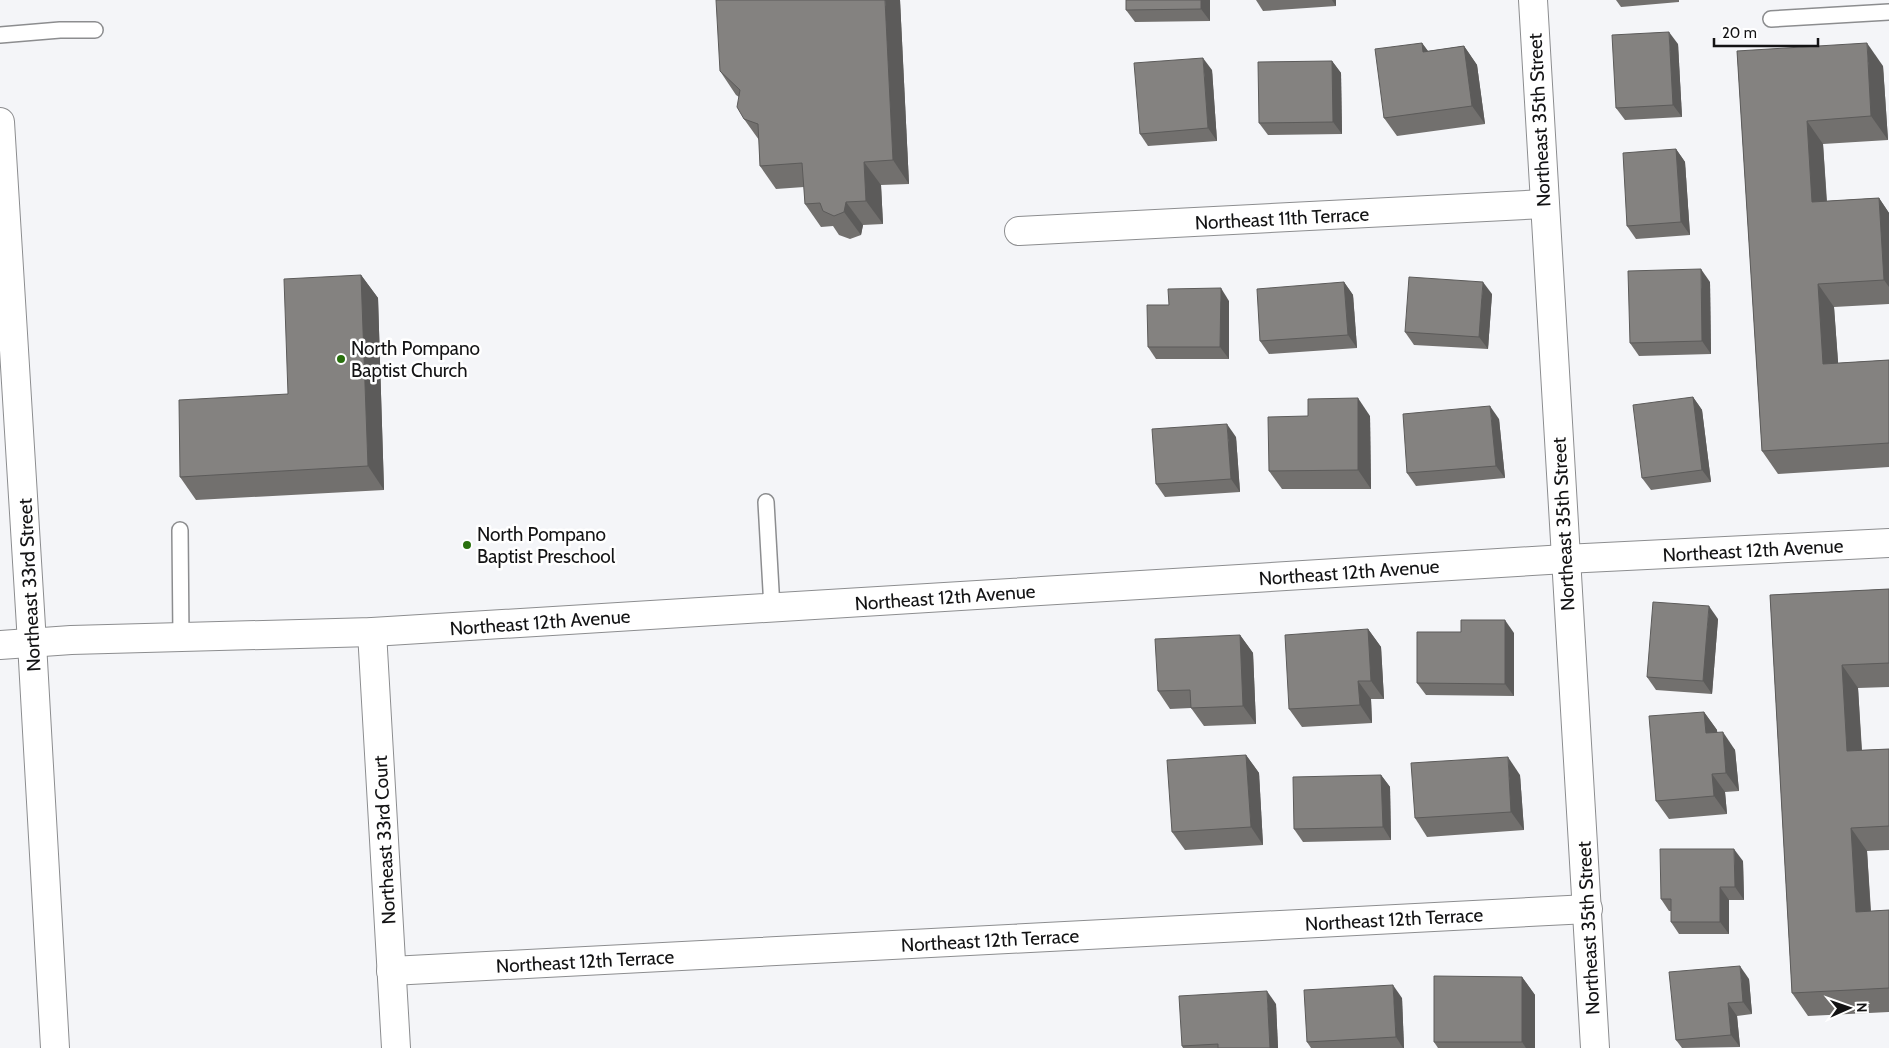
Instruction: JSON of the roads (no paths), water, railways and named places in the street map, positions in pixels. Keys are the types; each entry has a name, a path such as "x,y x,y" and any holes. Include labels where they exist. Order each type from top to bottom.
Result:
{"street":[{"name":"Northeast 35th Street","path":"1533,0 1595,1048"},
{"name":"Northeast 33rd Street","path":"0,122 55,1048"},
{"name":"Northeast 11th Terrace","path":"1019,231 1544,204"},
{"name":"Northeast 12th Avenue","path":"0,645 372,632 1565,559 1889,543"},
{"name":"Northeast 33rd Court","path":"372,632 396,1048"},
{"name":"Northeast 12th Terrace","path":"391,971 1588,909"}],"lane":[{"path":"1771,19 1889,12"},
{"path":"0,35 60,30 95,30"},
{"path":"766,502 772,608"},
{"path":"180,530 181,639"}],"place":[{"name":"North Pompano Baptist Church","path":"341,359"},
{"name":"North Pompano Baptist Preschool","path":"467,545"}]}
